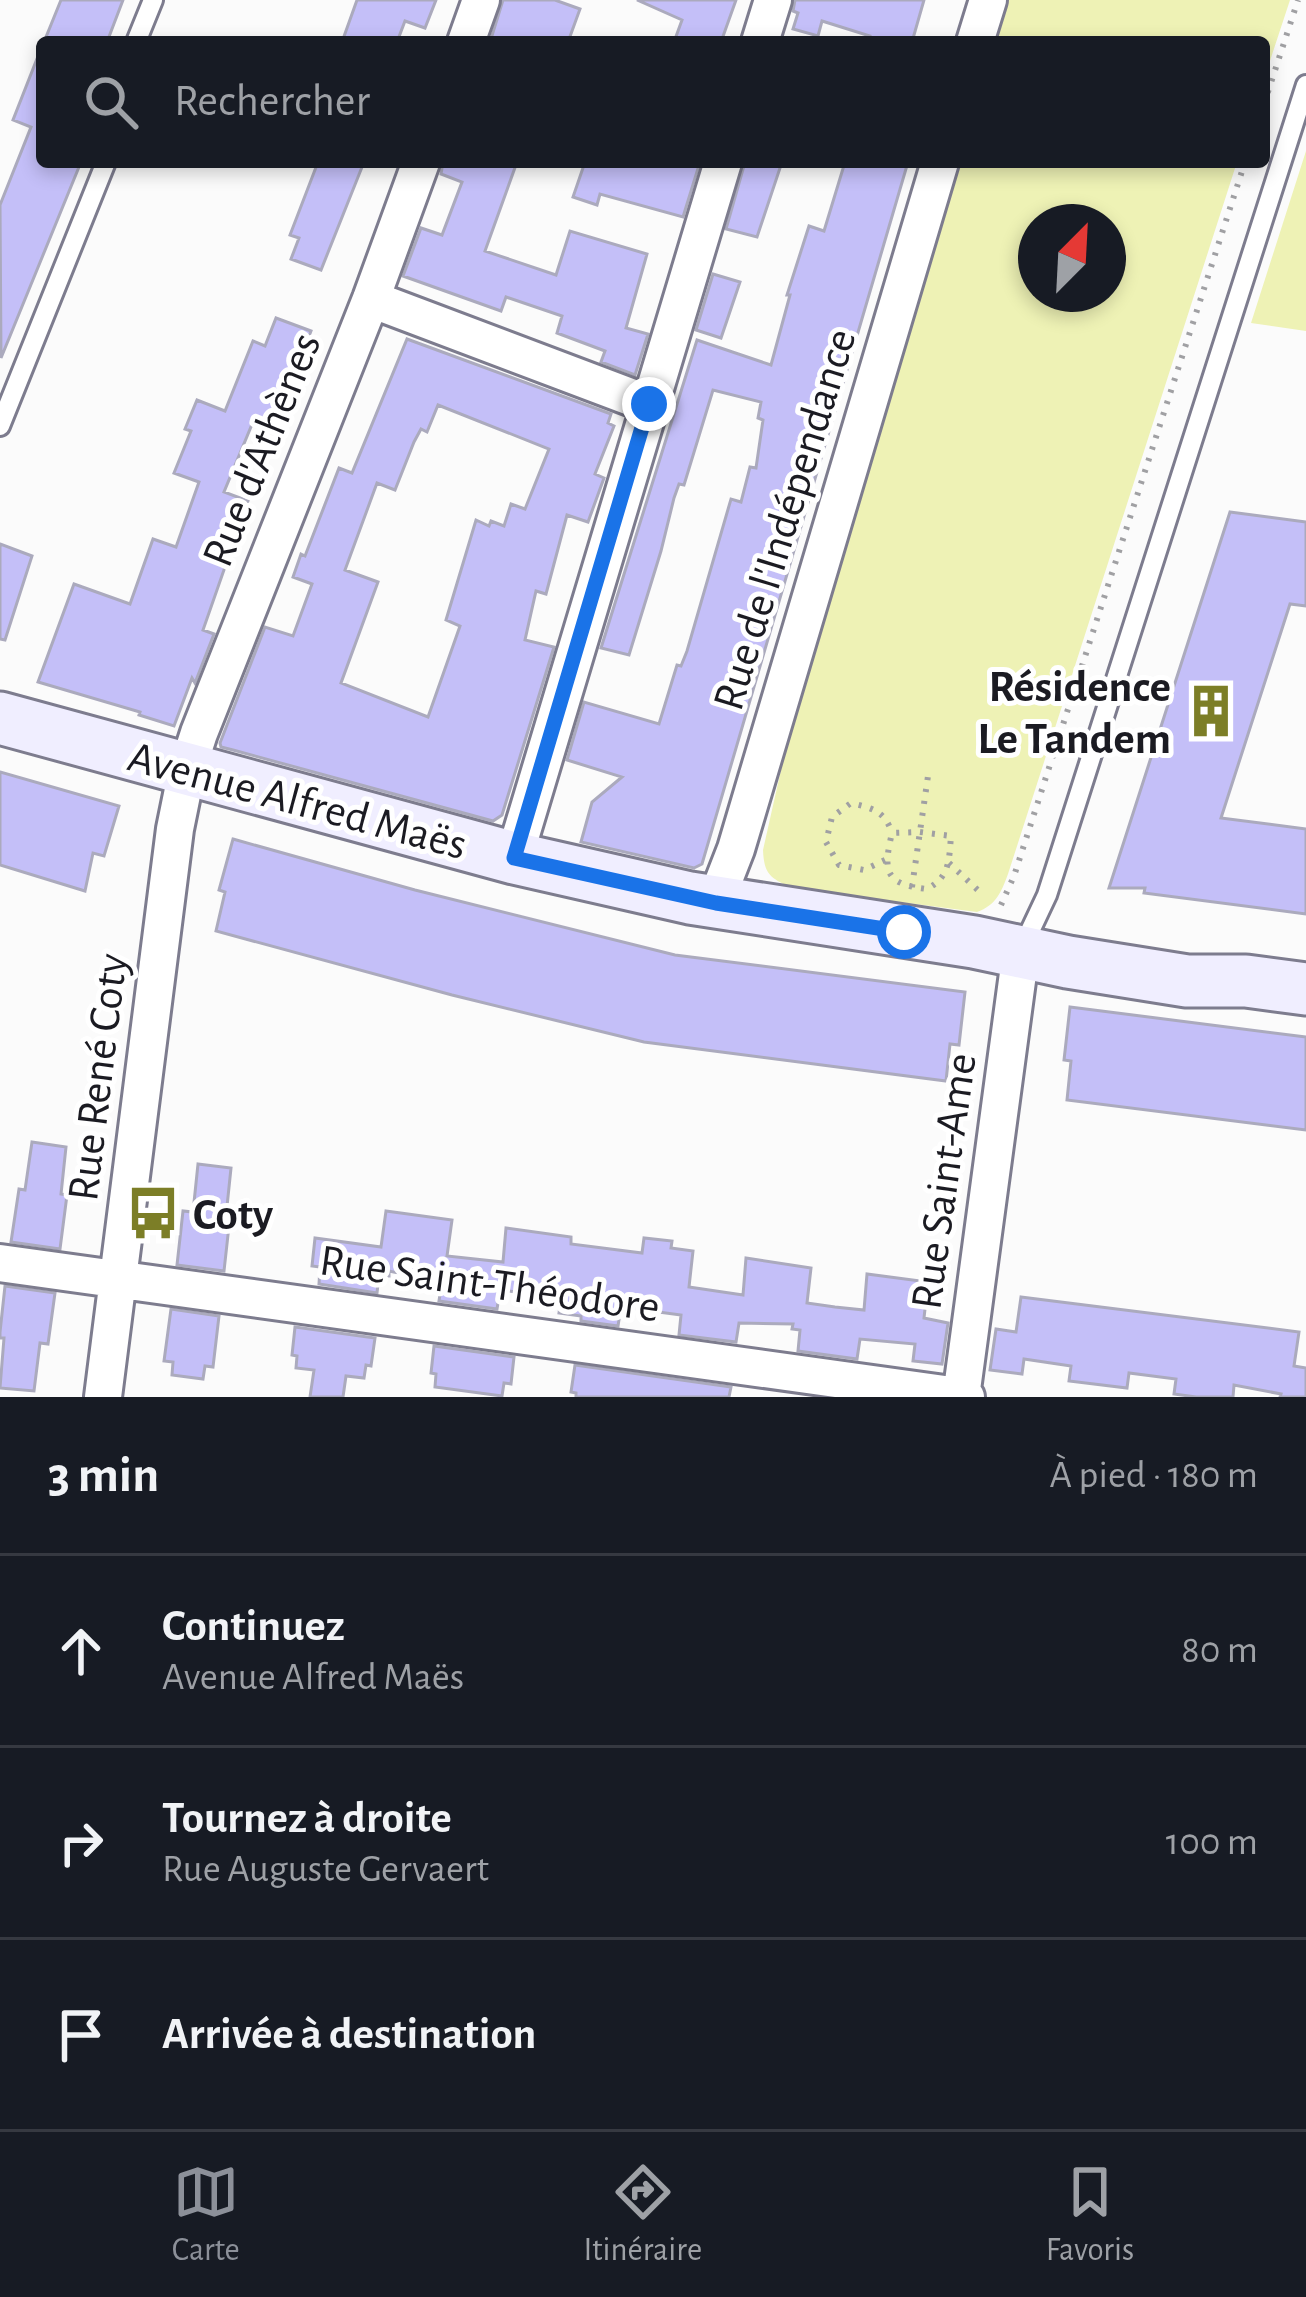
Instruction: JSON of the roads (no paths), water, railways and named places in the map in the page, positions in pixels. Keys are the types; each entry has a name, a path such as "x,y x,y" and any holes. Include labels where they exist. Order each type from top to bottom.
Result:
{"main road":[{"name":"Avenue Alfred Maës","path":"0,718 171,785 507,891 622,917 847,955 1012,946 1066,978 1306,1012"},
{"name":"Avenue Alfred Maës","path":"0,749 716,903 908,910 1069,962 1187,981 1246,980 1306,989"}],"street":[{"path":"468,36 481,0"},
{"path":"762,36 773,0"},
{"path":"977,36 988,0"},
{"name":"Rue d'Athènes","path":"171,785 199,733 420,168"},
{"path":"514,858 721,168"},
{"name":"Rue de l'Indépendance","path":"716,903 938,168"},
{"path":"371,299 649,404"},
{"name":"Rue René Coty","path":"103,1397 171,785"},
{"name":"Rue Saint-Ame","path":"963,1397 1012,946"},
{"name":"Rue Saint-Théodore","path":"0,1263 963,1397"}],"lane":[{"path":"138,36 153,0"},
{"path":"1012,946 1042,907 1054,872 1306,85"},
{"path":"0,427 104,168"},
{"path":"0,733 171,785"}],"place":[{"name":"Résidence Le Tandem","path":"1211,711"},
{"name":"Coty","path":"153,1213"}]}
